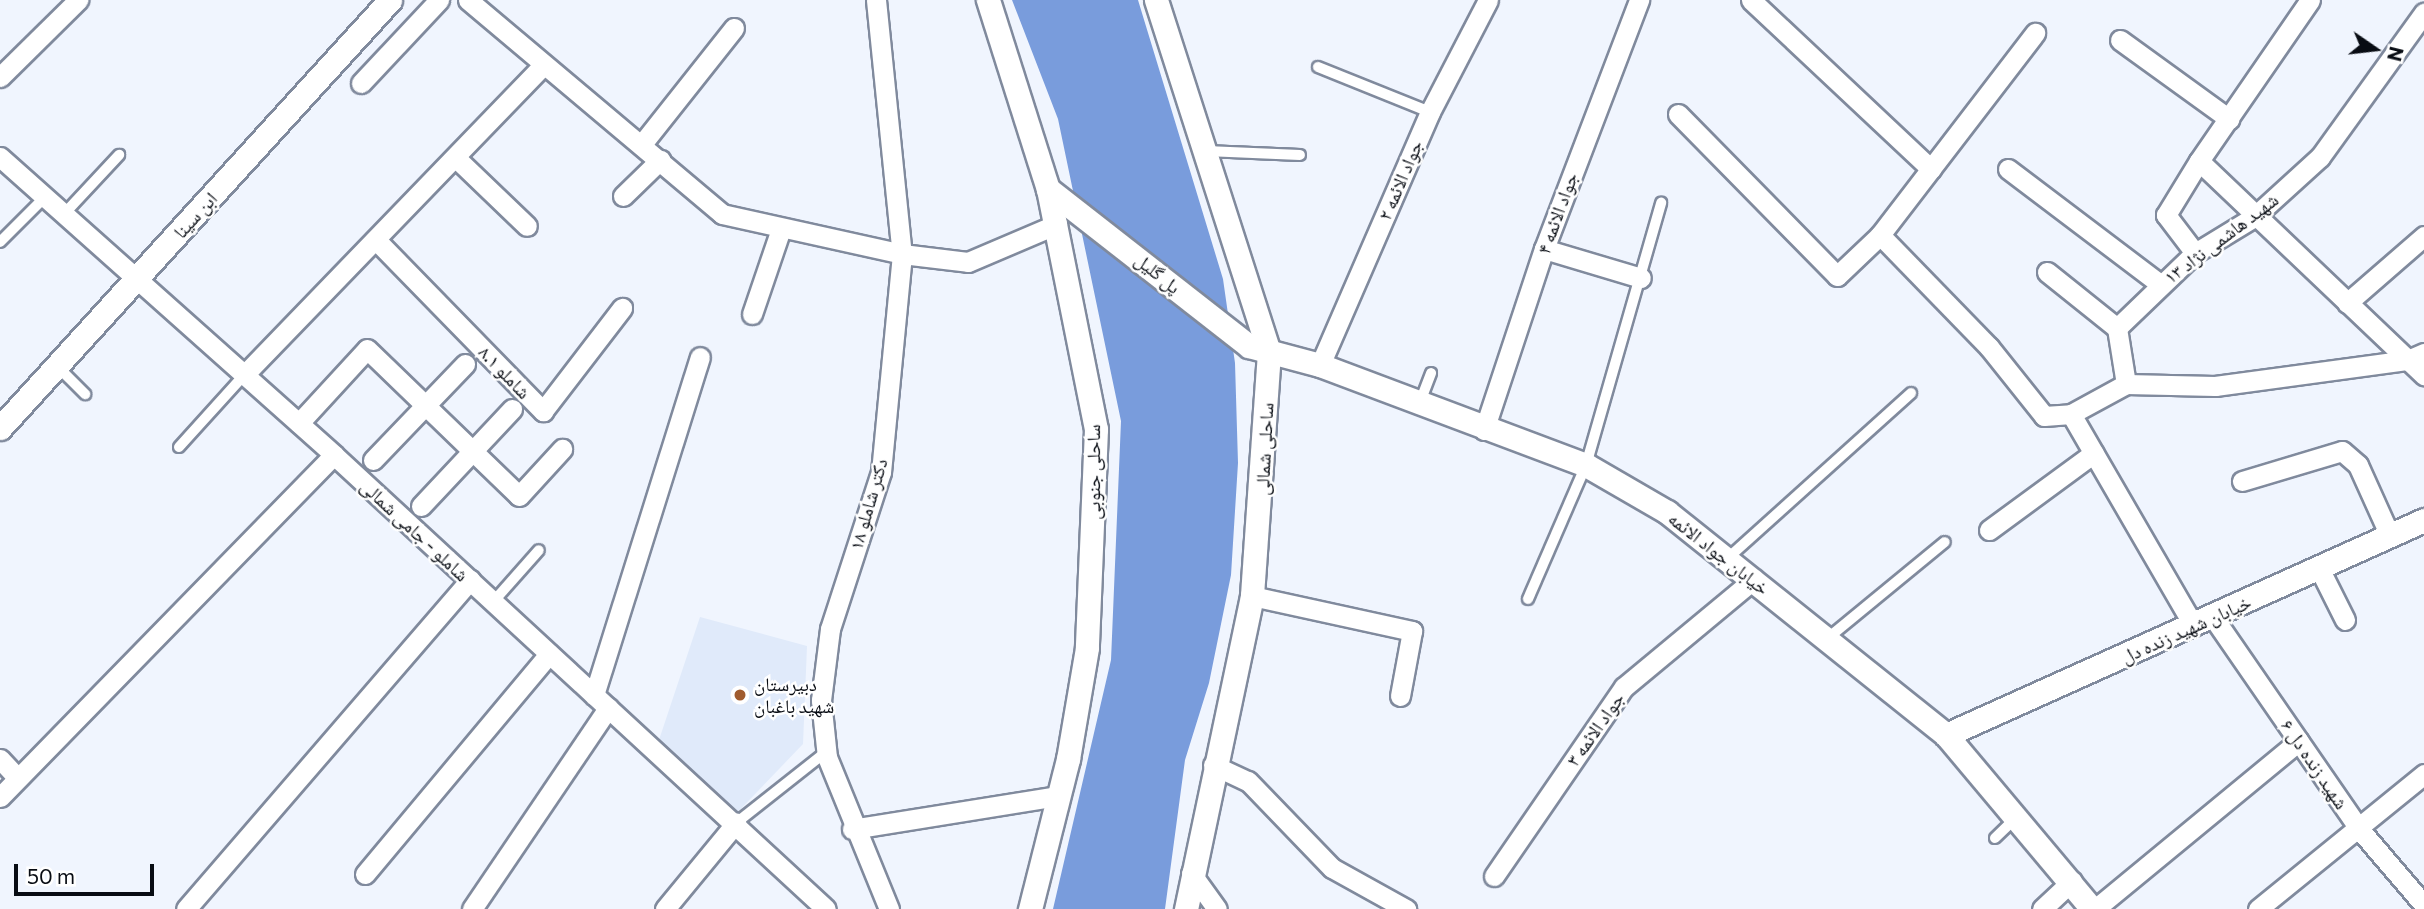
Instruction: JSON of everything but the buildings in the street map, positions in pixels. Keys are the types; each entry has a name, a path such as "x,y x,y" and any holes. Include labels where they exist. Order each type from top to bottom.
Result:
{"street":[{"path":"0,77 78,0"},
{"name":"ابن سینا","path":"0,428 390,0"},
{"path":"361,83 439,0"},
{"path":"468,0 542,66 642,144 722,214 902,254 968,262 1057,224"},
{"name":"دکتر شاملو ۱۸","path":"876,0 902,254 881,472 830,629 821,700 827,751 852,829 889,909"},
{"name":"ساحلی جنوبی","path":"988,0 1058,194 1057,224 1096,429 1087,648 1058,796 1030,909"},
{"name":"ساحلی شمالی","path":"1156,0 1203,151 1259,349 1252,596 1213,765 1186,906"},
{"name":"جواد الائمه ۲","path":"1320,365 1430,112 1488,0"},
{"name":"جواد الائمه ۴","path":"1484,430 1544,249 1640,0"},
{"path":"1751,0 1931,169"},
{"path":"2195,253 2166,215 2304,3"},
{"name":"شهید هاشمی نژاد ۱۳","path":"2117,328 2195,253 2254,217 2320,157 2424,13"},
{"path":"642,144 734,28"},
{"path":"1678,114 1837,276 1880,235 2035,33"},
{"path":"2120,40 2229,119"},
{"path":"244,374 377,241 542,66"},
{"name":"شاملو - جامی شمالی","path":"0,157 299,423 736,823 805,902 825,909"},
{"path":"456,158 527,226"},
{"path":"623,196 660,160"},
{"path":"2199,162 2347,303 2416,356 2424,375"},
{"path":"2008,169 2160,284"},
{"name":"پل گلیل","path":"1058,194 1259,349"},
{"path":"752,314 781,229"},
{"path":"1880,235 1989,347 2035,410 2044,416 2071,414 2126,384 2215,386 2416,356"},
{"path":"2347,303 2424,236"},
{"name":"شاملو ۸.۱","path":"377,241 543,411 622,308"},
{"path":"1544,249 1641,278"},
{"path":"2047,272 2117,328 2126,384"},
{"path":"299,423 366,349 519,496 562,449"},
{"name":"خیابان جواد الائمه","path":"1259,349 1320,365 1484,430 1586,465 1667,512 1729,557 1946,735 2093,909"},
{"path":"472,909 601,702 700,357"},
{"path":"373,460 465,364"},
{"path":"421,506 512,410"},
{"name":"شهید زنده دل ۶","path":"2071,414 2204,621 2300,741 2360,830 2424,905"},
{"path":"2242,481 2342,451 2358,465 2390,536"},
{"path":"1989,530 2094,453"},
{"path":"0,797 334,455"},
{"name":"خیابان شهید زنده دل","path":"1946,735 2424,520"},
{"path":"2319,568 2346,620"},
{"name":"جواد الائمه ۳","path":"1494,876 1624,687 1754,579"},
{"path":"186,909 470,580"},
{"path":"1252,596 1412,631 1400,696"},
{"path":"365,874 549,654"},
{"path":"2093,909 2300,741"},
{"path":"0,759 18,778"},
{"path":"1213,765 1248,781 1332,868 1406,909"},
{"path":"2258,909 2360,830 2424,774"},
{"path":"852,829 1058,796"},
{"path":"665,909 736,823"},
{"path":"1191,873 1216,909"},
{"path":"2042,909 2072,881"},
{"path":"1186,906 1216,909"}],"lane":[{"path":"1318,67 1430,112"},
{"path":"1203,151 1300,155"},
{"path":"64,214 120,155"},
{"path":"0,242 45,197"},
{"path":"1528,599 1586,465 1661,203"},
{"path":"57,366 85,394"},
{"path":"1419,404 1431,373"},
{"path":"178,447 244,374"},
{"path":"1729,557 1911,393"},
{"path":"1828,638 1945,542"},
{"path":"493,602 538,550"},
{"path":"736,823 827,751"},
{"path":"1995,838 2016,817"}],"shaded area":[{"name":"دبیرستان شهید باغبان","path":"700,617 807,646 803,744 731,819 655,752"}],"water":[{"path":"1012,0 1138,0 1223,279 1235,363 1238,463 1231,575 1209,683 1185,760 1165,909 1053,909 1111,660 1121,421 1058,119"}],"place":[{"name":"دبیرستان شهید باغبان","path":"740,695"}]}
